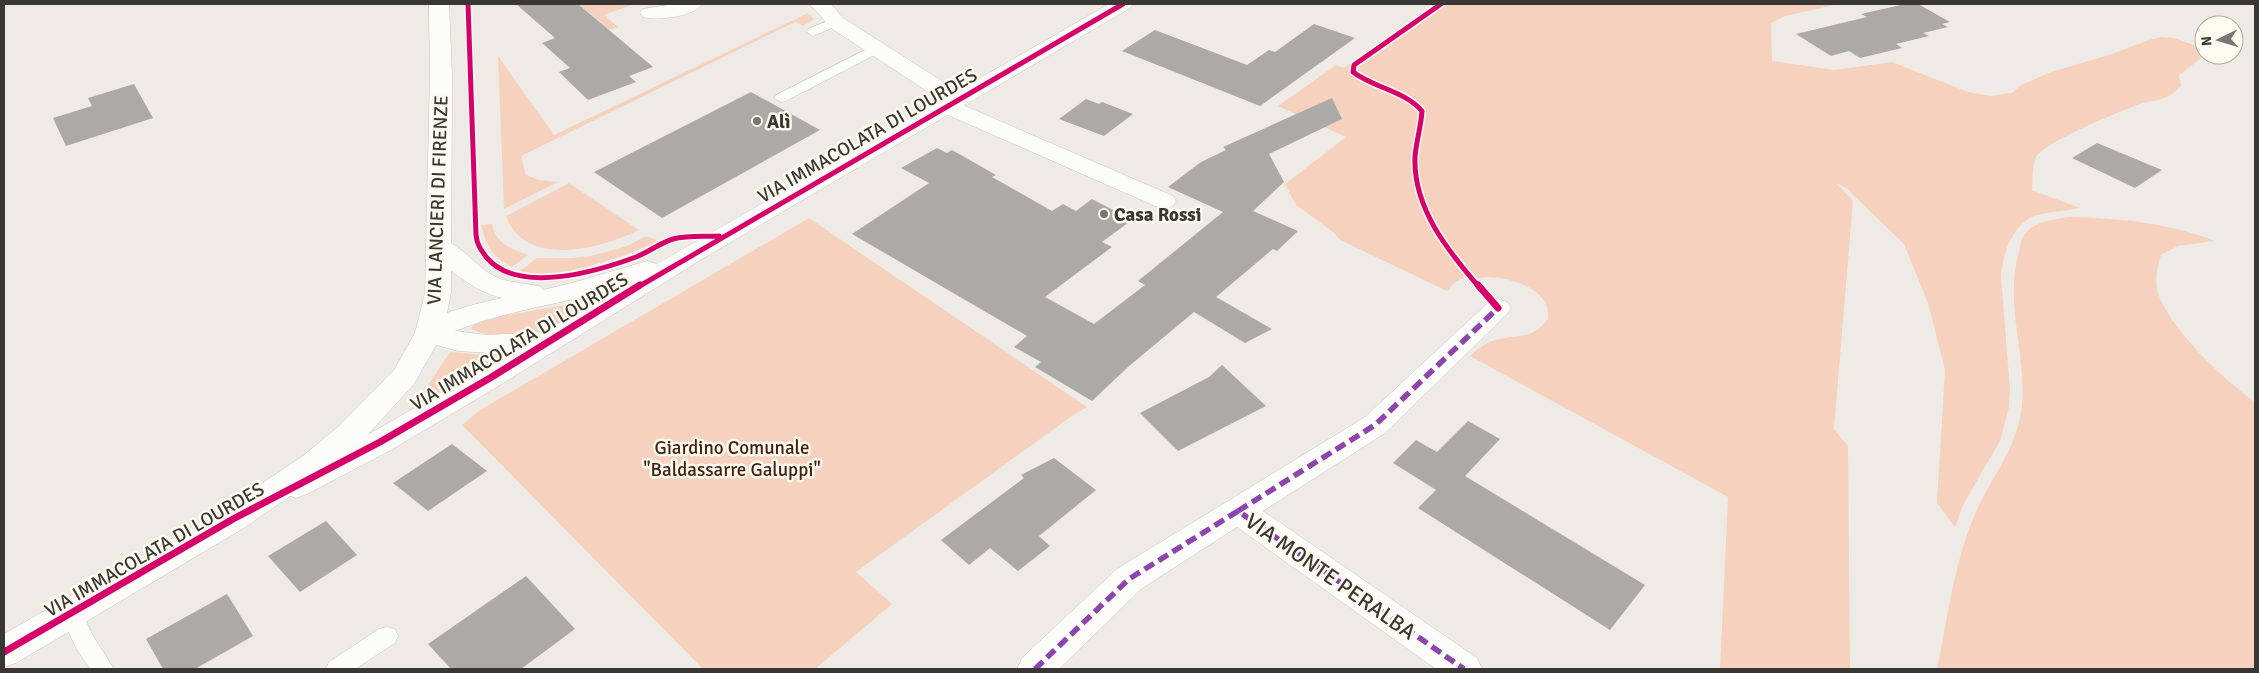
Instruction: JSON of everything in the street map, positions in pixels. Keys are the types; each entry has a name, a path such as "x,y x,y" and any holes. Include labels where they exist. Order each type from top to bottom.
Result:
{"street":[{"name":"VIA LANCIERI DI FIRENZE","path":"233,519 314,464 350,434 404,377 429,333 437,298 439,246 441,75 439,4"},
{"path":"650,13 673,11 692,4"},
{"path":"820,4 829,12 835,22 877,48 952,103 1164,201"},
{"name":"VIA IMMACOLATA DI LOURDES","path":"4,652 233,519 380,442 554,340 693,253 1123,4"},
{"name":"VIA IMMACOLATA DI LOURDES","path":"439,246 471,274 493,288 528,293 569,293"},
{"name":"VIA IMMACOLATA DI LOURDES","path":"429,333 453,320 480,311 569,293 693,253"},
{"path":"1238,510 1375,425 1498,308"},
{"name":"VIA IMMACOLATA DI LOURDES","path":"429,333 448,341 475,346 554,340"},
{"name":"VIA MONTE PERALBA","path":"1036,669 1129,579 1238,510 1464,669"}],"lane":[{"path":"813,32 835,22"},
{"path":"781,98 877,48"},
{"path":"71,613 84,641 103,669"},
{"path":"337,669 386,636"}],"green space":[{"path":"578,4 653,4 632,5 604,15 618,27 597,34 601,22"},
{"path":"1448,4 1839,4 1785,16 1771,23 1772,61 1834,70 1892,62 1968,92 1990,96 2012,93 2021,85 2051,72 2161,37 2174,38 2194,45 2194,64 2179,75 2181,86 2172,94 2162,99 2140,104 2116,113 2066,136 2040,152 2035,159 2032,190 2080,208 2047,213 2030,218 2017,229 2009,244 2001,276 2010,389 2009,407 2000,441 1963,505 1955,527 1937,503 1945,370 1928,303 1904,244 1846,188 1836,183 1853,201 1834,429 1848,446 1850,669 1720,669 1728,497 1470,356 1483,345 1492,341 1529,334 1541,326 1548,319 1548,310 1542,299 1535,292 1526,286 1504,279 1483,277 1474,279 1475,275 1473,272 1454,283 1447,291 1340,240 1333,232 1296,205 1285,184 1346,137 1278,106 1336,65 1344,68 1352,62 1360,66"},
{"path":"808,13 814,19 803,26 795,22 521,156 526,175 539,180 558,182 504,209 498,56 554,135"},
{"path":"569,183 639,230 605,243 565,250 546,249 529,243 516,233 506,216"},
{"path":"2069,217 2144,223 2180,230 2215,241 2178,246 2161,255 2156,283 2164,307 2186,338 2228,381 2255,402 2255,669 1937,669 1952,589 1968,531 2014,439 2021,413 2022,373 2014,292 2015,272 2021,242 2027,232 2037,224"},
{"name":"Giardino Comunale \"Baldassarre Galuppi\"","path":"809,218 1087,407 856,572 892,604 815,669 703,669 462,425 480,410"},
{"path":"492,224 500,241 510,248 528,255 512,267 495,255 485,239 481,225"},
{"path":"646,236 656,240 655,242 608,261 552,273 520,271 537,258 591,256 627,246"},
{"path":"611,297 569,322 542,332 492,335 471,329 473,325 496,317"},
{"path":"450,352 484,355 513,353 403,417 418,400"}],"building":[{"path":"516,4 578,4 653,67 629,76 636,82 588,100 559,72 570,68 542,43 555,38"},
{"path":"1905,4 1918,4 1950,22 1942,24 1948,27 1923,33 1929,36 1896,44 1902,48 1860,58 1849,51 1831,56 1796,34 1867,17 1861,14"},
{"path":"1314,24 1355,38 1260,106 1122,51 1155,30 1247,65 1269,50 1275,52"},
{"path":"134,84 153,118 66,146 53,118 92,106 88,98"},
{"path":"751,92 820,130 662,218 594,172"},
{"path":"1332,98 1342,119 1269,154 1284,182 1253,211 1298,231 1277,251 1273,249 1216,297 1272,329 1245,343 1194,312 1128,367 1092,401 1035,367 1041,362 1014,347 1027,336 852,234 929,183 901,168 937,148 947,153 952,150 996,175 992,177 1052,211 1063,204 1076,211 1092,199 1132,220 1102,242 1112,247 1045,297 1094,324 1145,285 1138,281 1223,212 1168,187 1201,162 1226,150 1223,147"},
{"path":"1086,99 1099,104 1102,102 1133,114 1104,136 1059,119"},
{"path":"2097,143 2162,170 2135,188 2072,158"},
{"path":"1222,365 1266,406 1178,451 1140,413 1209,377"},
{"path":"1468,421 1500,439 1465,476 1645,585 1610,630 1418,508 1436,490 1393,463 1416,440 1437,452"},
{"path":"452,444 487,471 428,511 393,483"},
{"path":"1054,458 1096,490 1039,536 1050,546 1018,571 990,548 969,565 941,540 1024,478 1021,475"},
{"path":"326,521 357,555 300,592 268,556"},
{"path":"526,576 575,629 521,669 451,669 428,644"},
{"path":"227,594 253,636 195,669 163,669 146,639"}],"marked path":[{"path":"1238,511 1375,425 1498,308"},
{"path":"1035,669 1129,579 1238,511 1464,669"}],"cycle path":[{"path":"468,4 476,235 479,248 492,264 510,273 531,277 554,277 600,269 638,256 673,239 719,236"},
{"path":"4,652 233,519 380,442 490,378 693,253 1123,4"},
{"path":"1441,4 1354,65 1353,72 1369,82 1410,101 1422,111 1415,159 1417,181 1423,202 1432,222 1455,258 1498,308"}],"place":[{"name":"Alì","path":"757,121"},
{"name":"Casa Rossi","path":"1104,214"}]}
